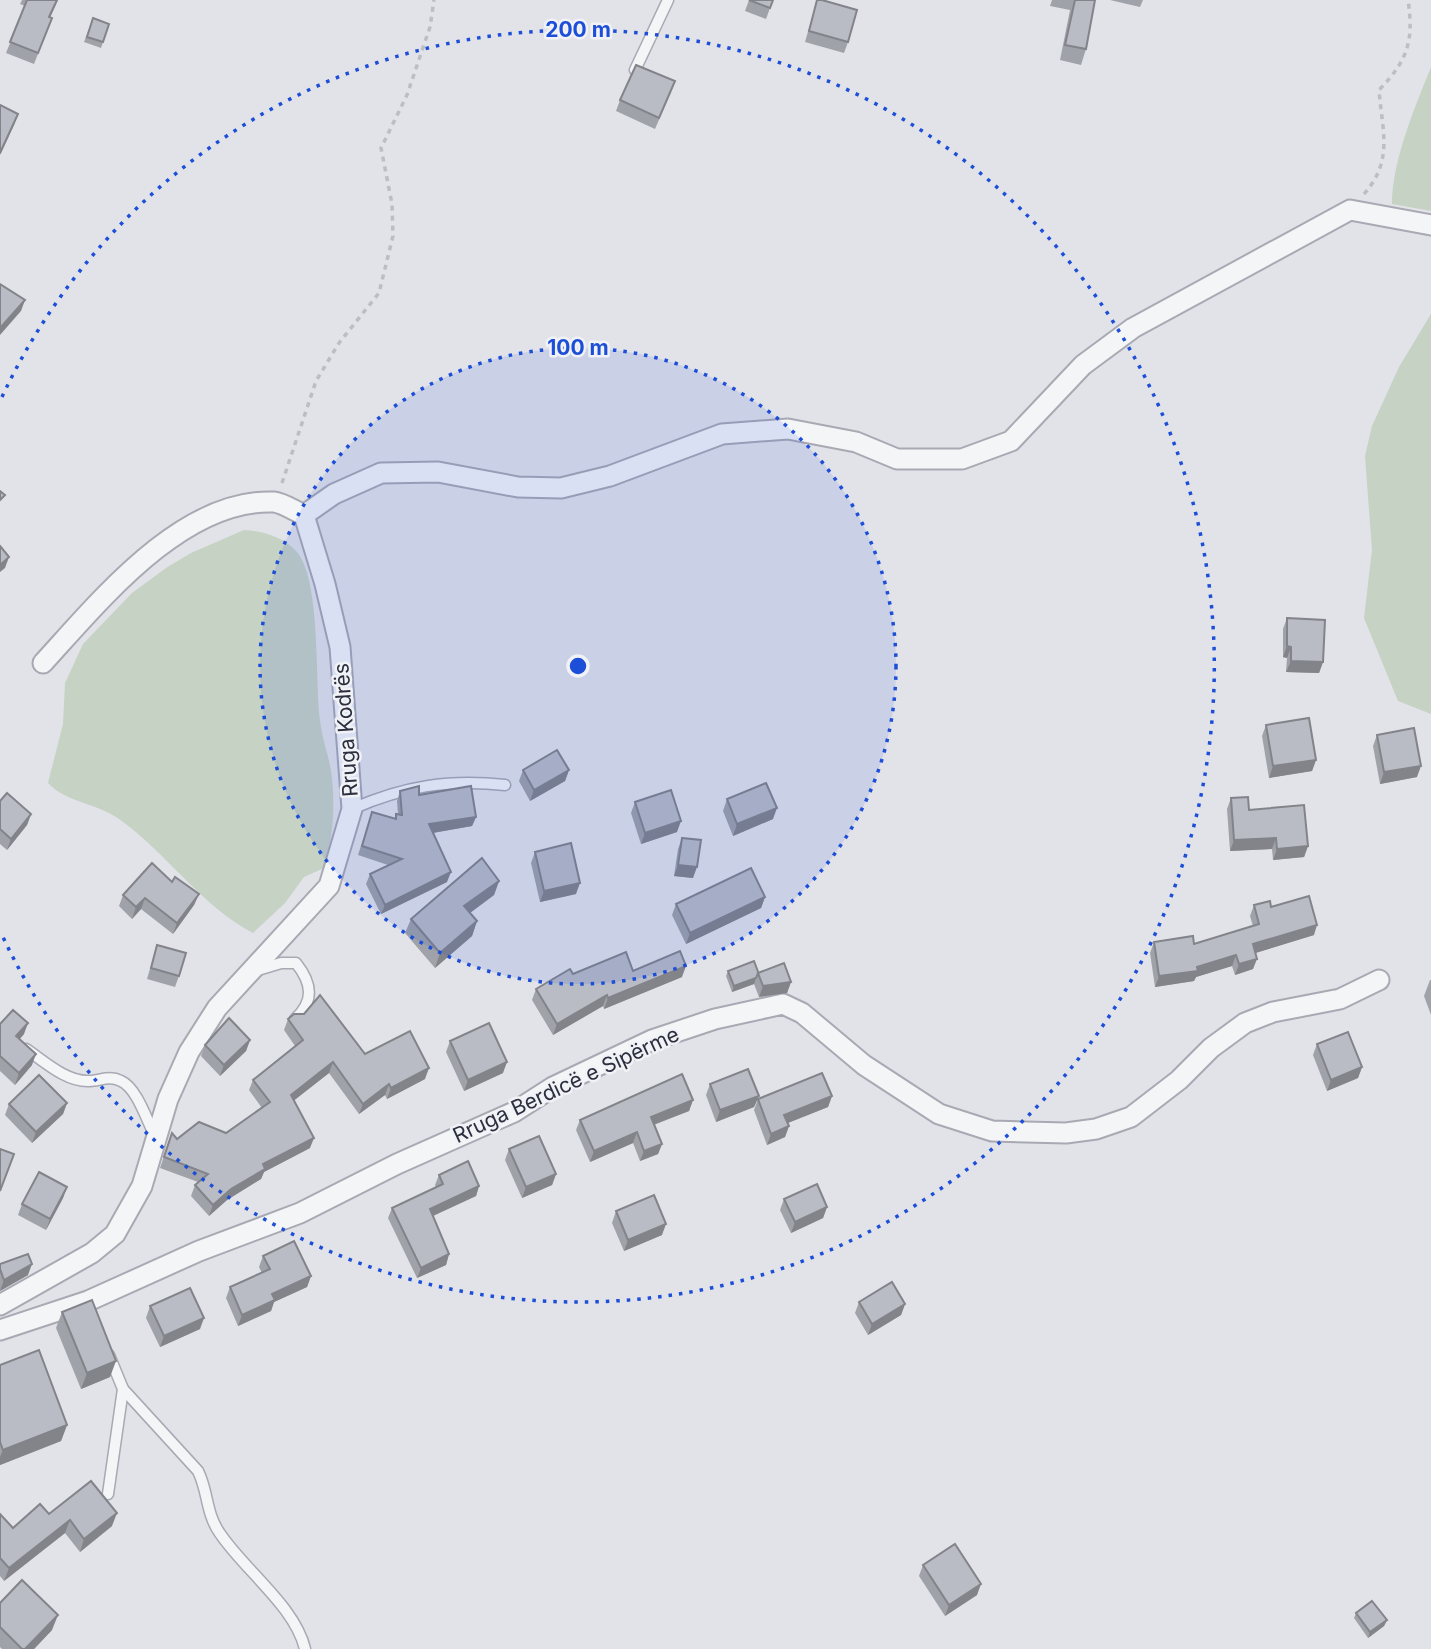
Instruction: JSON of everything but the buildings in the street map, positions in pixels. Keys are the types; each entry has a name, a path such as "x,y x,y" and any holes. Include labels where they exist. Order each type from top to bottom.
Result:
{"street":[{"path":"43,663 146,556 181,529 234,508 276,502 303,515 334,494 381,473 438,472 518,487 561,488 610,476 722,434 788,429 856,442 897,459 962,459 1011,441 1083,365 1133,328 1350,210 1431,225"},
{"name":"Rruga Kodrës","path":"0,1305 92,1253 115,1234 142,1186 168,1099 190,1052 217,1008 329,887 352,809 340,648 325,584 303,515"},
{"name":"Rruga Berdicë e Sipërme","path":"0,1330 90,1307 199,1251 300,1213 397,1164 514,1112 553,1087 652,1040 754,1009 783,1004 802,1013 864,1065 939,1114 992,1131 1066,1133 1096,1129 1131,1117 1179,1080 1211,1048 1245,1023 1273,1012 1340,999 1379,980"}],"lane":[{"path":"635,70 668,0"},
{"path":"352,809 381,796 419,786 464,780 505,785"},
{"path":"251,972 281,963 296,963 306,976 310,994 307,1009 295,1019"},
{"path":"26,1049 68,1077 88,1082 107,1078 123,1081 134,1095 157,1139"},
{"path":"106,1348 123,1389 198,1471 206,1486 211,1521 295,1624 306,1649"},
{"path":"108,1494 123,1389"}],"path":[{"path":"276,502 316,381 339,343 379,293 393,236 392,204 382,148 407,95 430,27 434,0"},
{"path":"1350,210 1377,179 1386,150 1379,90 1400,68 1411,39 1408,0"}],"green space":[{"path":"1431,67 1431,211 1392,204 1400,152"},
{"path":"1431,314 1431,714 1398,701 1364,618 1372,550 1365,456 1372,426 1399,367"},
{"path":"244,530 266,533 286,542 297,552 305,566 314,608 320,720 331,771 333,801 331,835 324,868 304,877 285,903 253,933 216,908 153,847 119,819 64,795 48,783 63,724 65,683 83,644 132,593 166,568 191,553"}]}
